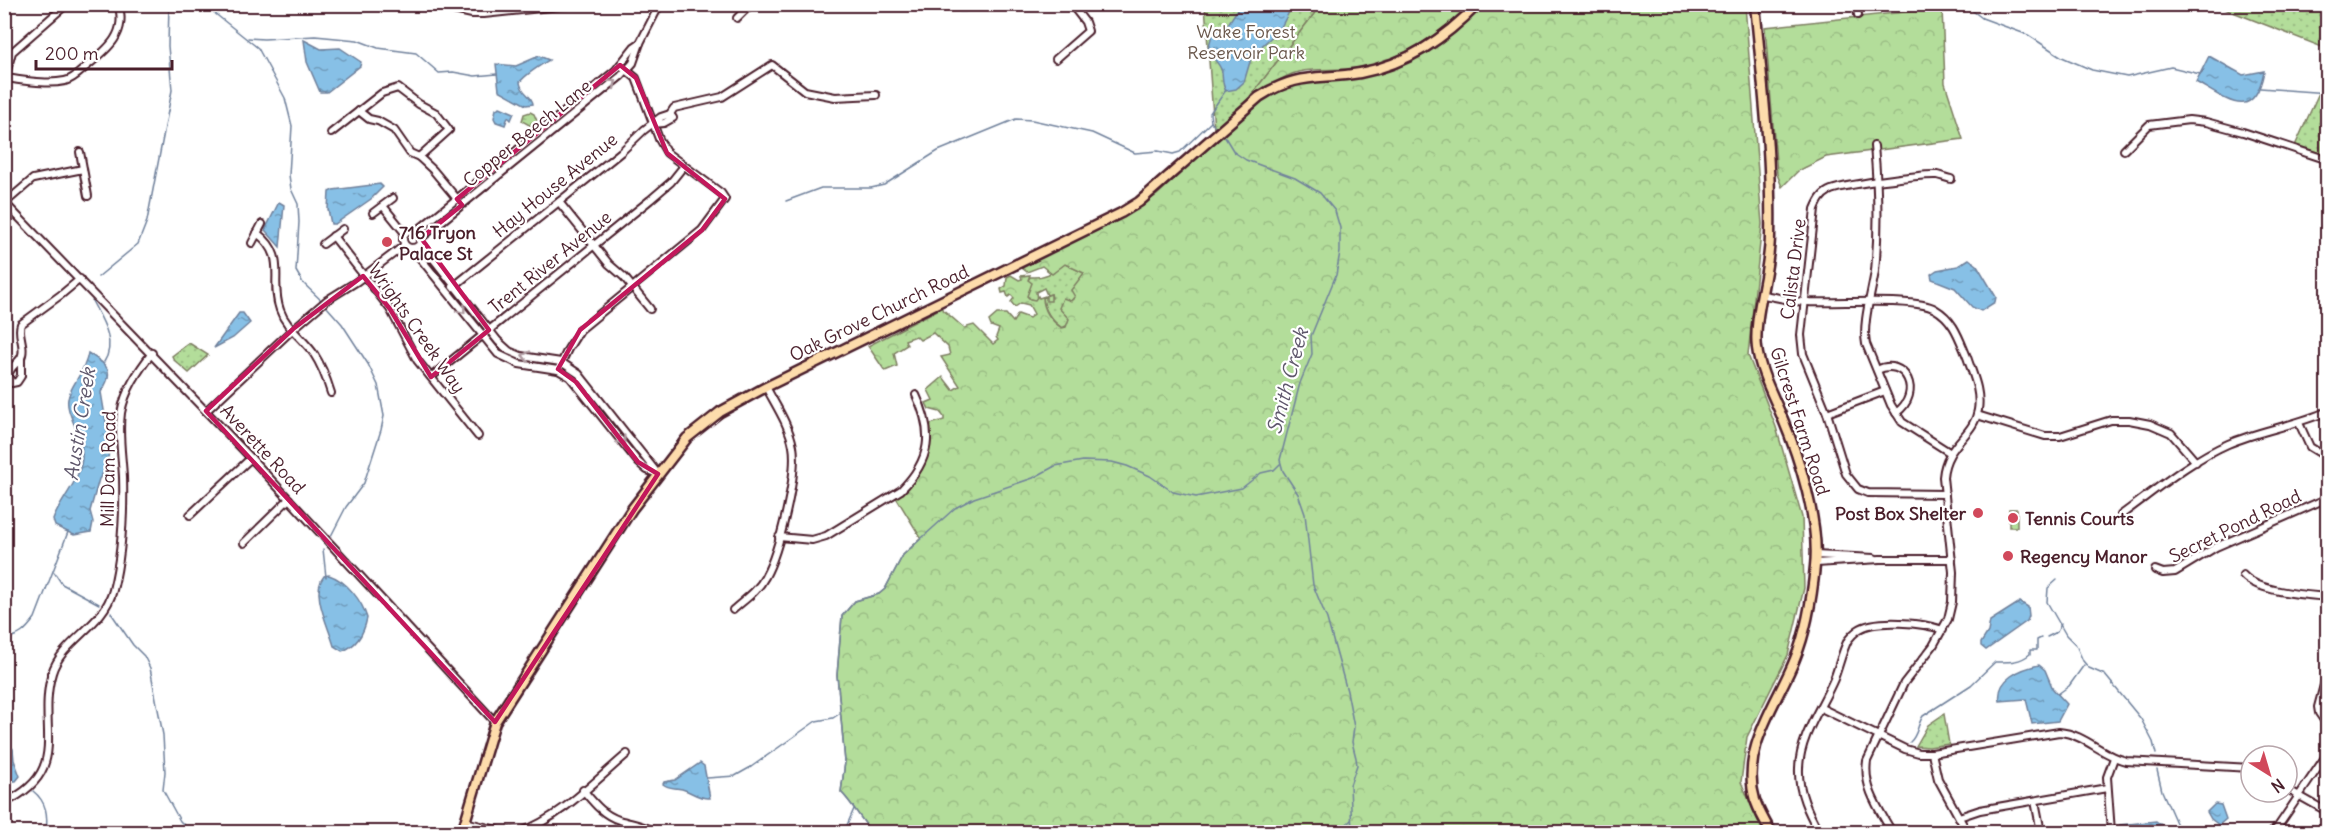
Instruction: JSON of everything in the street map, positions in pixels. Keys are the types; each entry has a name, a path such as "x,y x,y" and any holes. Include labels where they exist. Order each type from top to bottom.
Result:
{"main road":[{"name":"Oak Grove Church Road","path":"462,832 495,722 633,509 687,438 701,426 720,412 766,387 1121,213 1139,202 1271,89 1305,77 1359,73 1402,61 1442,36 1478,4"},
{"name":"Gilcrest Farm Road","path":"1755,4 1771,205 1770,240 1757,347 1803,478 1811,511 1815,559 1804,634 1790,672 1754,749 1751,766 1756,802 1771,832"}],"street":[{"path":"67,4 12,52 5,78 53,81 70,79 107,50 117,38 121,22 118,4"},
{"path":"426,4 472,14 579,4"},
{"path":"737,18 751,4"},
{"path":"1056,59 1088,31 1085,22 1071,4"},
{"path":"1856,4 1858,15"},
{"name":"Copper Beech Lane","path":"420,240 627,70 638,53 640,43 657,6"},
{"name":"Copper Beech Lane","path":"417,231 620,65 640,43"},
{"path":"558,370 580,330 702,230 725,199 721,193 683,167 662,146 641,87 636,78 620,65"},
{"name":"Hay House Avenue","path":"447,291 653,124 672,120 670,114 674,108 722,97 772,65 805,91 835,98 876,95"},
{"path":"331,133 382,93 398,88 419,104 436,113 449,130 418,157"},
{"path":"359,111 369,119 388,126 410,153 433,170 462,205"},
{"path":"2124,150 2149,125 2189,120 2243,132 2328,159"},
{"path":"1874,146 1878,231 1865,336 1885,391 1902,422 1949,452"},
{"path":"80,152 88,196"},
{"name":"Trent River Avenue","path":"431,377 671,182 683,167"},
{"path":"5,202 33,179 82,169"},
{"name":"Calista Drive","path":"1945,494 1875,494 1858,489 1846,474 1827,413 1803,354 1801,334 1815,209 1820,198 1829,190 1838,187 1937,175 1951,179"},
{"path":"373,213 393,198"},
{"name":"Averette Road","path":"5,202 207,411 495,722"},
{"path":"559,202 650,309"},
{"path":"383,206 405,233"},
{"path":"252,243 262,224"},
{"path":"323,244 343,229"},
{"path":"405,245 403,237 405,233 411,230 417,231 420,240 454,286 509,351 520,356 561,362 579,374 658,474"},
{"path":"257,233 274,252 277,265 278,307 284,320 314,354 331,393"},
{"name":"Wrights Creek Way","path":"333,236 390,309 412,352 478,436"},
{"path":"412,248 420,240"},
{"path":"405,245 412,248 494,350 519,364 558,370 576,382 638,462 646,470 658,474"},
{"path":"207,411 293,329 324,303 405,245"},
{"path":"21,358 23,352 19,329 21,324 80,279"},
{"path":"1763,295 1806,302 1917,303 1935,309 1947,318 1957,331 1979,392 1977,415 1949,452 1942,477 1952,559 1952,602 1943,630 1908,677 1867,761 1866,780 1869,789 1892,832"},
{"name":"Mill Dam Road","path":"4,803 32,786 42,771 48,757 48,707 52,672 68,648 104,612 113,592 123,509 121,413 136,375 152,353"},
{"path":"1877,370 1887,367 1895,368 1906,377 1910,399 1896,413"},
{"path":"733,610 763,580 772,562 793,476 793,447 788,430 766,387"},
{"path":"1827,413 1885,391"},
{"path":"779,537 812,540 826,536 901,490 910,481 923,460 928,443 926,420 916,395"},
{"path":"2121,515 2196,462 2225,445 2250,435 2299,423 2328,411"},
{"path":"1977,415 2049,436 2067,434 2110,420 2129,420 2150,424 2171,433 2196,462"},
{"path":"608,424 615,419"},
{"path":"2299,423 2310,447 2328,458"},
{"path":"190,515 251,458"},
{"name":"Secret Pond Road","path":"2155,570 2163,573 2175,572 2216,548 2328,498"},
{"path":"244,543 289,499"},
{"path":"1815,559 1862,557 1880,560 1952,559"},
{"path":"2243,575 2249,581 2270,588 2328,597"},
{"path":"1819,832 1803,800 1799,766 1805,740 1821,708 1846,643 1859,629 1875,624 1923,624 1943,630"},
{"path":"2328,669 2319,707 2319,713 2328,726"},
{"path":"1821,708 1914,752 1932,753 2060,732 2078,737 2114,758 2131,762 2239,767"},
{"path":"1932,753 1938,779 1967,832"},
{"path":"2328,753 2299,796 2328,812"},
{"path":"465,822 501,831 520,832 538,826 627,754"},
{"path":"2111,832 2107,774 2114,758"},
{"path":"1959,817 1980,810 2107,788"},
{"path":"584,790 597,807 608,815 655,832"},
{"path":"2035,801 2041,832"},
{"path":"2272,832 2294,804"}],"highlighted area":[{"path":"620,65 636,78 667,153 725,199 702,230 580,330 558,369 576,382 638,462 658,474 495,722 206,411 293,329 363,276 390,309 431,377 489,330 421,238 462,205 457,199"}],"green space":[{"name":"Wake Forest Reservoir Park","path":"1205,5 1321,5 1245,103 1214,130"},
{"path":"1321,5 1370,5 1384,11 1389,5 1471,5 1432,36 1389,60 1356,68 1315,70 1292,74 1255,97 1222,126 1221,124 1245,103"},
{"path":"1484,5 1745,5 1762,224 1748,355 1776,427 1802,517 1804,588 1788,655 1747,737 1741,782 1763,832 872,832 841,792 845,762 837,675 842,616 855,601 879,594 885,589 903,555 921,538 894,494 901,490 923,460 927,425 944,420 940,412 929,409 926,403 933,400 928,390 943,377 953,390 960,386 941,357 950,355 948,347 933,333 920,340 916,336 905,340 907,345 894,353 897,366 885,371 868,346 941,308 964,328 974,325 993,344 998,340 996,337 999,329 991,326 989,321 997,314 1006,314 1013,322 1018,314 1029,318 1034,314 1029,305 1021,303 1015,307 1011,302 1014,298 1011,295 1008,297 1006,292 1002,293 1001,289 1006,286 1007,277 1011,275 1019,280 1022,279 1021,276 1030,275 1028,280 1032,283 1027,296 1030,299 1035,300 1038,296 1039,298 1051,294 1051,301 1046,301 1046,297 1043,297 1046,311 1058,325 1062,328 1066,327 1069,319 1059,308 1063,298 1071,301 1075,297 1071,290 1084,273 1065,264 1052,274 1042,266 1027,272 1019,266 1114,221 1157,195 1254,106 1273,93 1295,83 1392,67"},
{"path":"2215,5 2327,5 2327,49"},
{"path":"1942,8 1945,83 1963,139 1826,157 1798,171 1782,187 1777,174 1765,27"},
{"path":"2327,75 2327,160 2294,148"},
{"path":"530,112 534,114 537,121 533,127 522,121 524,114"},
{"path":"1065,264 1084,273 1071,301 1068,325 1062,328 1051,318 1045,306 1043,297 1052,298 1051,294 1047,295 1044,288 1036,292 1037,301 1027,296 1030,277 1049,274"},
{"path":"189,343 208,355 189,373 172,356"},
{"name":"Tennis Courts","path":"2009,509 2017,509 2017,527 2009,527"},
{"path":"1944,714 1949,744 1916,746 1928,725"}],"water":[{"path":"1241,4 1291,5 1280,29 1252,55 1244,82 1236,89 1226,91 1222,72 1210,55 1209,47 1215,31 1226,33 1228,24"},
{"path":"949,5 985,5 962,12 948,8"},
{"path":"304,40 321,49 340,48 361,62 360,66 327,92 320,92 307,62"},
{"path":"539,56 549,60 520,82 522,89 531,98 533,104 526,105 499,90 496,64 516,66"},
{"path":"2209,56 2243,75 2264,71 2260,87 2254,97 2247,102 2229,101 2196,82"},
{"path":"500,107 514,113 511,120 508,117 505,125 496,122 494,118 496,109"},
{"path":"380,184 383,187 371,199 335,224 331,224 328,209 329,192"},
{"path":"279,202 284,205 280,247 265,230"},
{"path":"1969,259 1977,265 1996,297 1995,302 1981,311 1972,307 1955,288 1932,279 1931,274 1937,270 1958,266"},
{"path":"239,313 243,313 250,323 233,338 214,348"},
{"path":"88,353 104,364 108,372 106,384 101,392 108,434 106,442 109,450 107,467 99,479 90,511 93,522 91,532 74,535 55,526 53,520 81,465 82,449 69,411 68,399 84,367"},
{"path":"329,575 342,582 353,592 367,618 359,638 352,646 342,651 334,646 320,600 320,583 324,576"},
{"path":"2020,602 2028,607 2027,621 1986,650 1981,643 1988,632 1990,621"},
{"path":"2039,665 2045,670 2053,689 2067,704 2058,721 2032,724 2026,699 2000,701 2000,693 2011,676"},
{"path":"5,739 13,749 20,776 16,781 11,781 5,772"},
{"path":"700,763 704,766 710,798 663,784 675,780"},
{"path":"2215,804 2221,805 2226,819 2219,825 2211,819 2207,812"},
{"path":"2156,821 2171,832 2119,832 2120,825"}],"waterway":[{"name":"Austin Creek","path":"98,277 138,244 147,221 172,90 168,46 169,4"},
{"path":"203,4 258,48 285,98 292,126 289,175 291,189 298,204 296,271 303,283 323,302"},
{"path":"1964,4 1982,18 2028,35 2062,57 2092,70 2127,77 2171,67 2200,74 2204,70"},
{"path":"248,38 315,36 357,40 378,48 416,53 439,73 453,72 475,76 497,74"},
{"path":"2260,88 2328,93"},
{"name":"Smith Creek","path":"1217,129 1211,122 1210,113 1226,90"},
{"path":"786,201 821,188 871,188 884,185 938,151 1016,119 1032,120 1092,133 1135,153 1158,151 1173,154 1180,152 1211,122"},
{"name":"Smith Creek","path":"1223,134 1234,152 1246,160 1295,178 1320,193 1335,211 1340,228 1340,252 1336,275 1311,336 1312,354 1300,383 1280,460 1283,471 1298,494 1305,514 1313,585 1327,619 1347,691 1354,727 1352,742 1357,765 1350,785 1352,832"},
{"name":"Austin Creek","path":"92,301 104,323 109,339 108,354 104,362"},
{"path":"326,306 342,324 368,364 378,385 384,416 364,483 346,507 331,536"},
{"path":"872,832 841,792 845,762 837,675 842,616 855,601 879,594 885,589 903,555 955,508 974,498 1033,478 1055,466 1083,461 1112,462 1127,466 1150,476 1173,492 1196,497 1242,488 1261,473 1274,470 1280,464"},
{"name":"Austin Creek","path":"4,638 14,637 22,632 35,618 68,532"},
{"path":"323,549 326,577"},
{"path":"54,572 62,584 99,604"},
{"path":"2057,580 2048,588 2047,602 2066,635 2076,645 2083,661 2089,668 2105,675 2141,719 2153,742 2156,754"},
{"path":"111,613 133,645 144,656 150,668 163,735 165,772 163,790 180,821 191,832"},
{"path":"2047,637 2057,632 2061,624"},
{"path":"1910,742 1923,716 1971,685 1995,662 2018,660 2030,654 2030,650 2037,650 2037,640 2041,638"},
{"path":"2058,694 2069,686 2084,665"},
{"path":"707,778 735,776 816,721 833,718 839,714"},
{"path":"2157,770 2162,791 2180,832"},
{"path":"33,791 38,795 46,810 46,832"},
{"path":"844,832 854,809"},
{"path":"1339,832 1351,820"}],"place":[{"name":"716 Tryon Palace St","path":"387,242"},
{"name":"Post Box Shelter","path":"1978,513"},
{"name":"Tennis Courts","path":"2013,518"},
{"name":"Regency Manor","path":"2008,556"}]}
